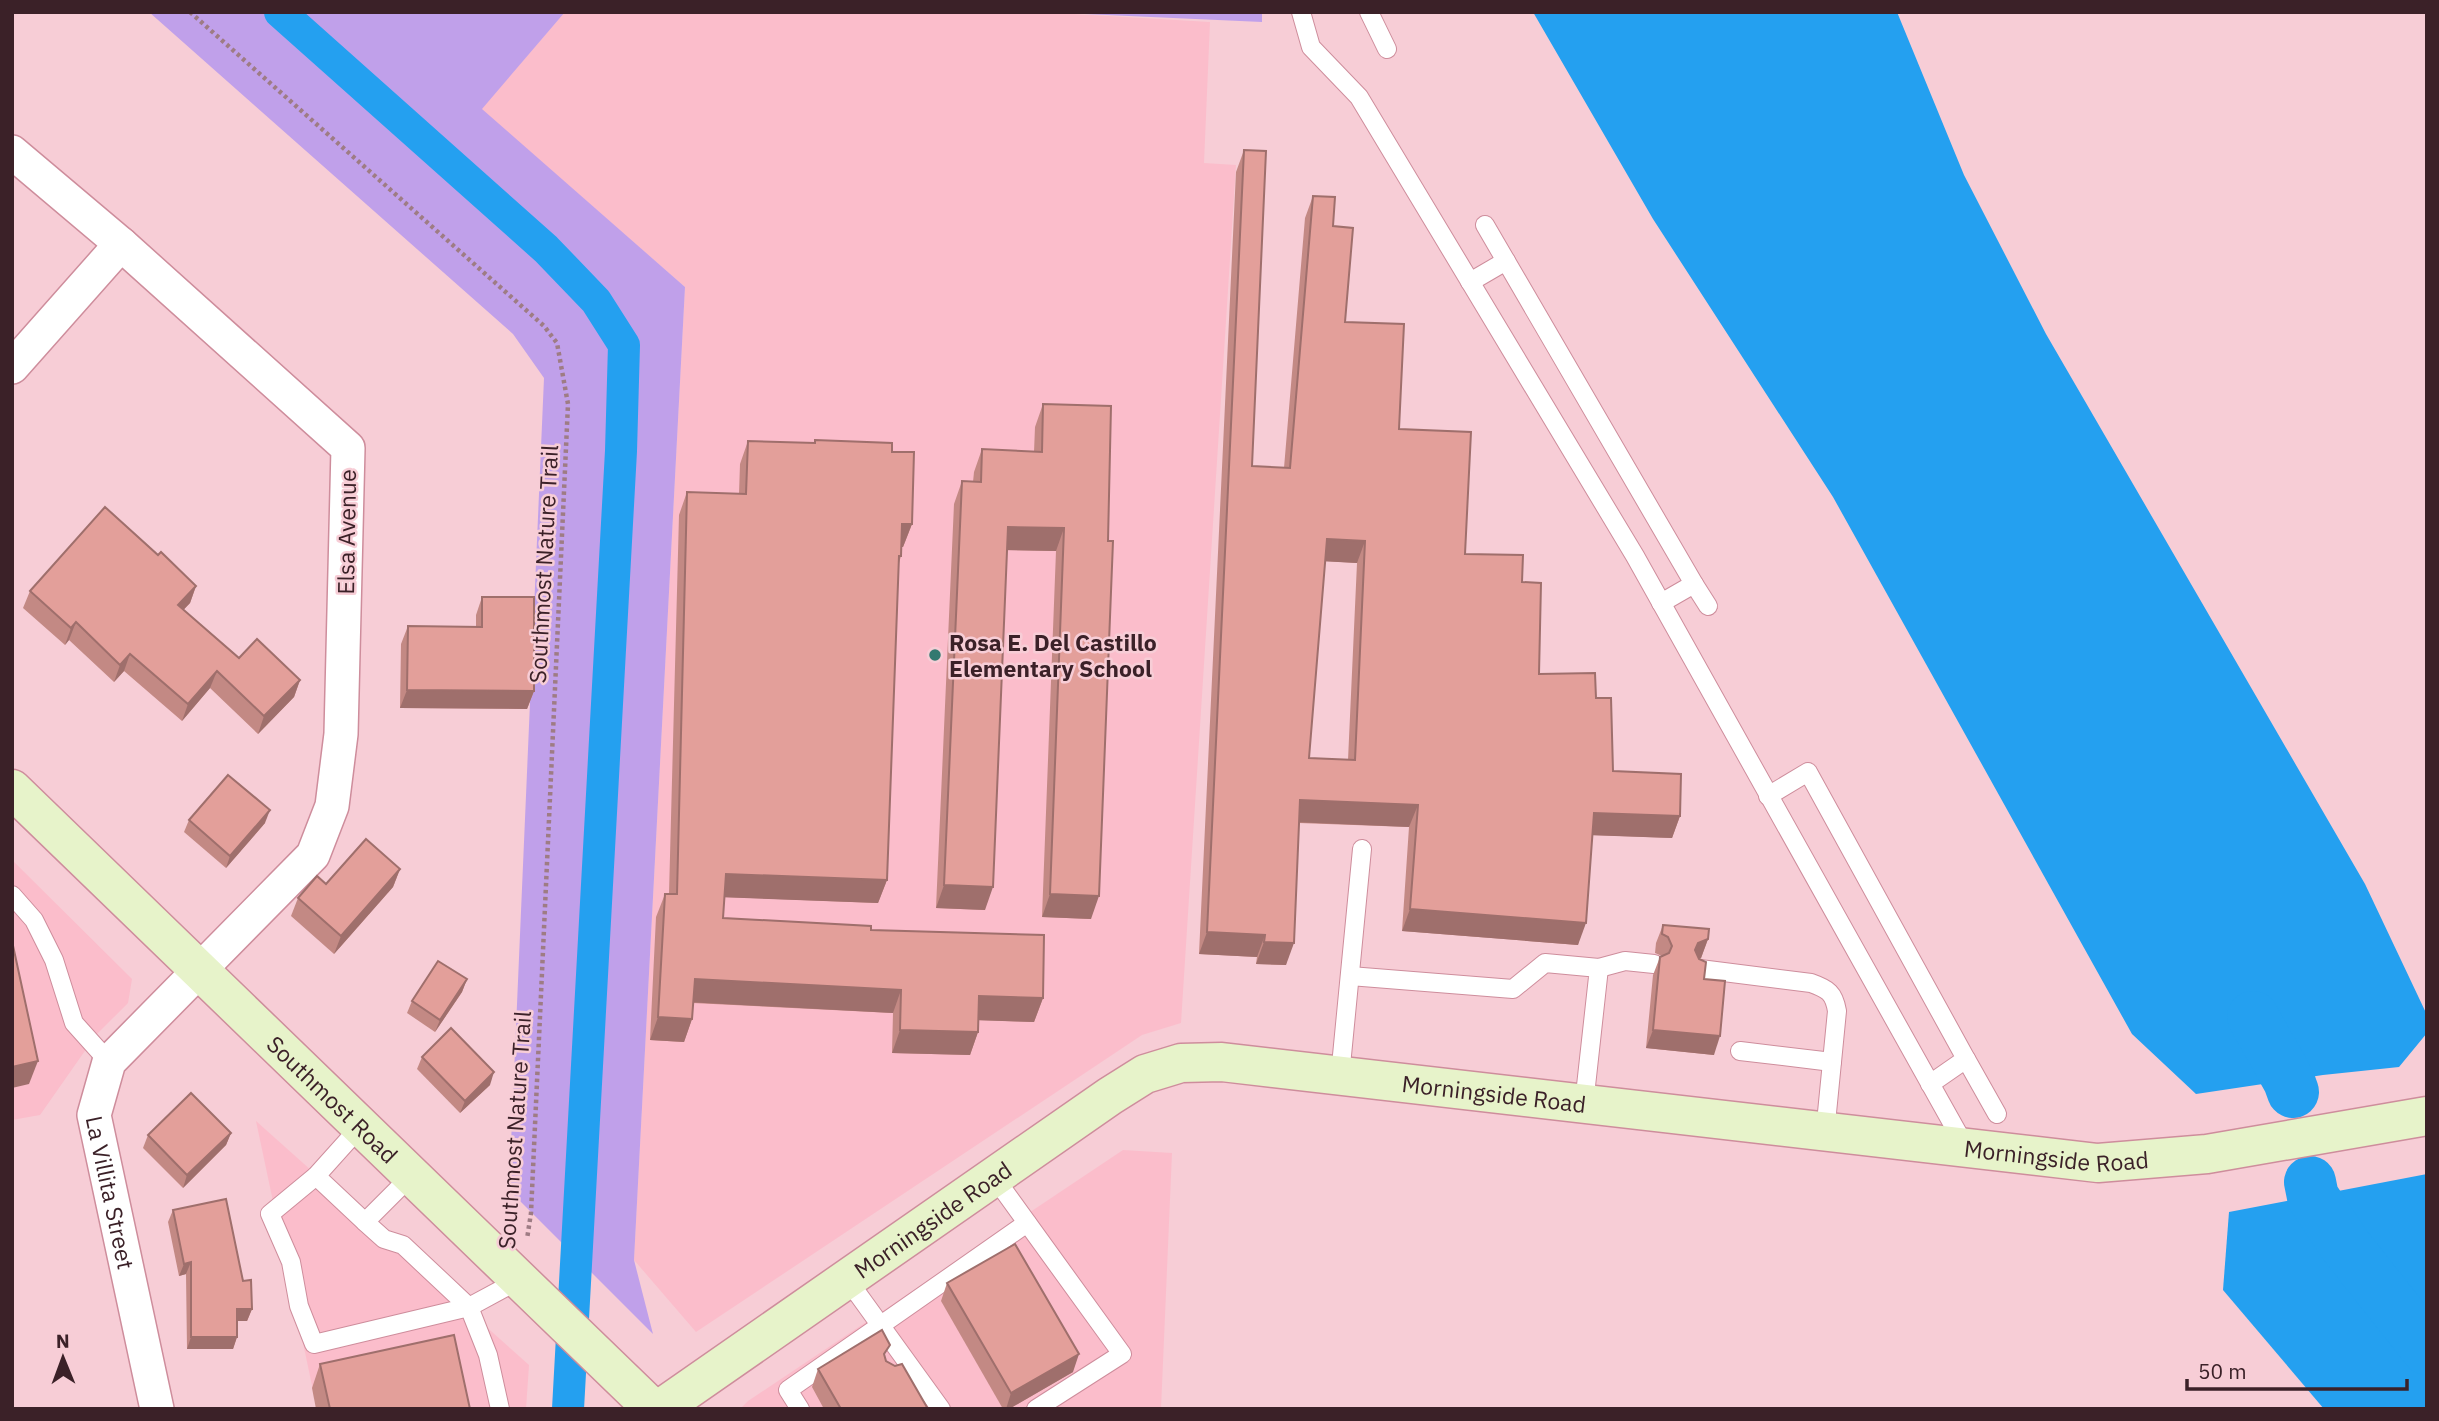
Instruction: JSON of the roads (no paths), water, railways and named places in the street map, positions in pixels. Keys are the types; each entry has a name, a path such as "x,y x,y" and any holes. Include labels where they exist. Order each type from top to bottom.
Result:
{"street":[{"name":"Elsa Avenue","path":"12,152 121,244 348,448 341,734 332,806 313,855 200,971"},
{"path":"12,367 121,244"},
{"name":"Southmost Road","path":"12,789 641,1397"},
{"name":"La Villita Street","path":"157,1409 94,1115 109,1062 200,971"},
{"name":"Morningside Road","path":"660,1409 1145,1074 1181,1063 1222,1062 2098,1163 2207,1154 2427,1116"}],"lane":[{"path":"1301,12 1311,47 1359,97 1661,603 1966,1149"},
{"path":"1369,12 1387,49"},
{"path":"1485,225 1708,606"},
{"path":"1470,282 1506,261"},
{"path":"1661,603 1694,584"},
{"path":"1768,796 1808,772 1997,1114"},
{"path":"1340,1076 1362,849"},
{"path":"12,895 34,919 54,960 74,1023 109,1062"},
{"path":"1350,976 1513,989 1545,963 1599,968 1625,961 1654,964"},
{"path":"1584,1104 1599,968"},
{"path":"1700,969 1811,983 1828,989 1835,997 1837,1011 1825,1133"},
{"path":"1740,1051 1832,1062"},
{"path":"1930,1084 1966,1059"},
{"path":"360,1127 316,1175 270,1214 291,1262 299,1306 314,1344 469,1307 519,1280"},
{"path":"316,1175 365,1223 384,1239 403,1245 469,1307 488,1355 500,1409"},
{"path":"365,1223 411,1176"},
{"path":"994,1177 1122,1354 1036,1409"},
{"path":"800,1409 788,1390 1027,1223"},
{"path":"847,1279 907,1363 932,1406"},
{"path":"889,1373 907,1363"}],"water":[{"path":"1533,12 1897,12 1964,175 2046,334 2365,884 2427,1015 2427,1033 2399,1067 2196,1094 2132,1034 1833,497 1653,219"},
{"path":"2427,1174 2427,1409 2324,1409 2223,1290 2229,1212"}],"waterway":[{"path":"280,12 546,249 596,301 624,345 621,451 568,1409"},
{"path":"2253,1017 2293,1092"},
{"path":"2310,1182 2313,1197 2345,1245 2427,1349"}],"place":[{"name":"Rosa E. Del Castillo Elementary School","path":"935,655"}]}
